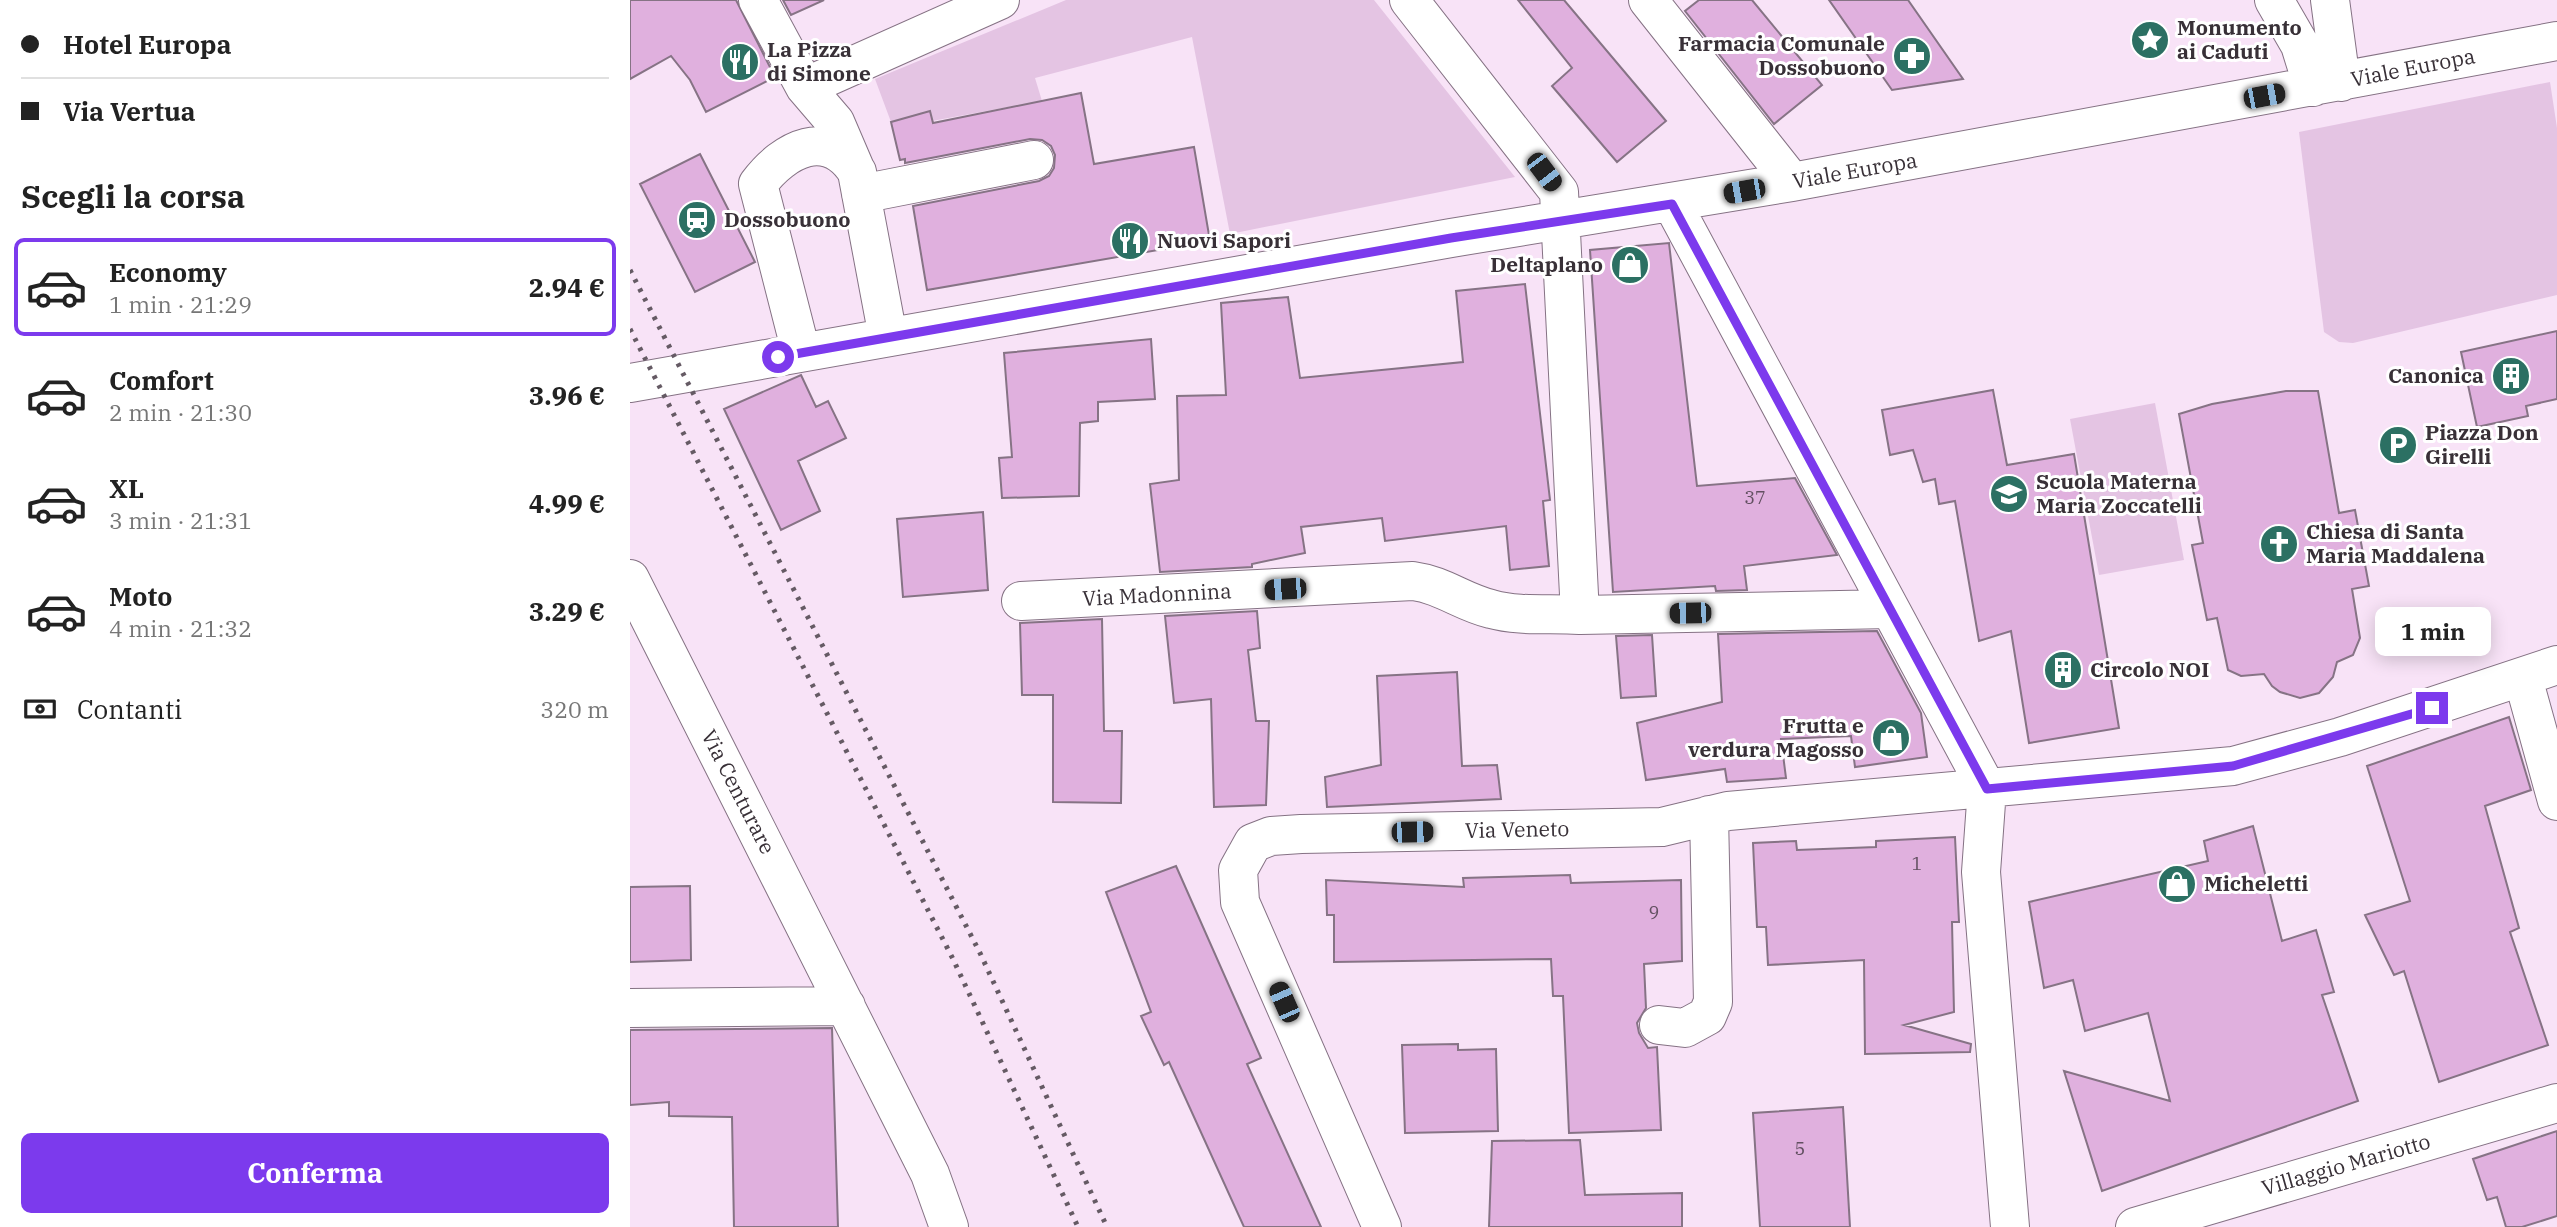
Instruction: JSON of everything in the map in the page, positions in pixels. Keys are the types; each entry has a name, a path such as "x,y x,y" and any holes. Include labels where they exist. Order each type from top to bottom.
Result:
{"street":[{"path":"758,0 806,87 835,122 859,183 888,337"},
{"path":"806,87 1000,0"},
{"path":"1409,0 1559,192 1580,615"},
{"path":"1648,0 1792,182"},
{"path":"2274,0 2327,84"},
{"path":"2327,84 2330,0"},
{"name":"Viale Europa","path":"642,381 1437,240 1672,204 2557,41"},
{"path":"801,352 758,184 772,165 805,147 822,147 839,152 850,161 859,183"},
{"path":"859,183 1034,160"},
{"path":"1672,204 1987,789 1981,872 2010,1227"},
{"name":"Via Centurare","path":"630,579 930,1174 949,1227"},
{"name":"Via Madonnina","path":"1021,601 1413,581 1437,584 1457,597 1513,614 1890,609"},
{"path":"2540,671 2557,801"},
{"name":"Via Veneto","path":"1382,1227 1240,902 1238,870 1253,843 1271,836 1301,834 1662,827 1728,811 2233,766 2340,737 2540,671"},
{"path":"1659,1025 1685,1028 1707,1016 1713,1002 1709,816"},
{"path":"630,1008 846,1006"},
{"name":"Villaggio Mariotto","path":"2135,1227 2557,1103"}],"shaded area":[{"path":"1066,0 1374,0 1515,177 1230,234 1192,37 1035,78 1042,101 932,121 930,112 891,122 875,79"},
{"path":"2550,82 2557,128 2557,295 2353,343 2339,342 2324,332 2299,132"},
{"path":"2155,403 2184,560 2099,575 2070,419"}],"building":[{"path":"630,0 736,0 775,77 706,112 690,80 671,56 630,79"},
{"path":"783,0 824,0 791,15"},
{"path":"1518,0 1564,0 1666,121 1617,162 1552,86 1572,68"},
{"path":"1699,0 1752,0 1822,85 1774,124 1685,11"},
{"path":"1829,0 1908,0 1963,79 1892,90"},
{"path":"1081,93 1094,164 1194,147 1210,241 927,290 913,206 1039,181 1049,176 1054,168 1055,155 1051,146 1042,140 1030,139 905,163 905,159 900,160 891,122 930,111 933,123"},
{"path":"700,154 755,262 695,292 640,184"},
{"path":"1669,243 1697,486 1795,478 1837,555 1744,566 1747,590 1716,591 1715,586 1613,592 1590,250"},
{"path":"1525,284 1550,500 1543,501 1549,566 1510,570 1506,526 1385,541 1382,518 1301,527 1305,553 1252,564 1252,567 1160,572 1150,484 1179,480 1177,396 1226,395 1221,303 1288,297 1300,378 1463,362 1456,291"},
{"name":"Canonica","path":"2557,331 2557,399 2526,406 2528,416 2477,427 2461,352"},
{"path":"1151,339 1155,399 1098,402 1098,421 1080,423 1079,496 1002,498 999,458 1012,457 1004,353"},
{"path":"801,375 816,407 828,401 846,438 798,461 820,511 781,530 724,409"},
{"path":"1993,390 2007,465 2074,454 2119,728 2029,743 2011,631 1979,641 1955,501 1939,504 1935,479 1923,482 1913,450 1890,455 1882,410"},
{"name":"Chiesa di Santa Maria Maddalena","path":"2286,391 2318,391 2339,513 2355,510 2369,586 2352,589 2360,638 2353,655 2337,662 2333,677 2319,693 2300,698 2280,692 2264,674 2241,676 2228,670 2217,618 2207,620 2192,545 2203,543 2179,414 2212,404"},
{"path":"983,512 988,590 903,597 897,519"},
{"path":"1257,611 1260,648 1248,650 1256,721 1269,721 1266,805 1214,807 1211,699 1174,703 1165,616"},
{"path":"1102,619 1104,731 1122,731 1121,803 1053,802 1053,695 1022,695 1020,623"},
{"path":"1877,631 1921,713 1927,757 1855,767 1851,736 1781,739 1786,778 1727,782 1725,769 1646,780 1637,723 1722,702 1718,634"},
{"path":"1652,635 1656,696 1621,698 1616,636"},
{"path":"1457,672 1462,766 1497,765 1501,799 1327,807 1325,777 1381,765 1377,676"},
{"path":"2509,717 2531,790 2485,806 2519,928 2510,932 2548,1045 2439,1082 2404,971 2394,975 2365,915 2410,901 2367,766"},
{"path":"2253,826 2282,941 2316,930 2334,992 2322,995 2358,1101 2102,1191 2064,1071 2170,1101 2148,1013 2085,1031 2073,980 2044,988 2029,902 2208,861 2204,841"},
{"path":"1955,837 1959,922 1952,922 1954,1012 1904,1025 1971,1044 1970,1052 1865,1054 1864,960 1768,965 1766,927 1757,927 1753,843 1796,841 1797,850 1876,847 1876,841"},
{"path":"1176,866 1261,1058 1247,1064 1321,1227 1244,1227 1169,1062 1164,1065 1141,1016 1151,1012 1106,892"},
{"path":"1570,875 1571,883 1681,880 1682,961 1644,964 1646,1008 1637,1023 1639,1033 1648,1048 1657,1047 1661,1130 1569,1133 1563,996 1553,996 1551,959 1334,962 1334,915 1327,915 1326,880 1464,887 1463,878"},
{"path":"690,886 691,960 630,962 630,887"},
{"path":"832,1028 838,1227 734,1227 732,1117 669,1116 669,1102 630,1105 630,1030"},
{"path":"1458,1044 1458,1050 1496,1049 1498,1131 1405,1133 1402,1045"},
{"path":"1843,1107 1850,1227 1760,1227 1753,1113"},
{"path":"2557,1131 2557,1216 2522,1227 2506,1227 2497,1197 2487,1200 2473,1159"},
{"path":"1580,1140 1585,1195 1682,1193 1682,1227 1489,1227 1492,1141"}],"railway":[{"path":"630,270 980,953 1107,1227"},
{"path":"630,329 953,959 1078,1227"}],"place":[{"name":"Monumento ai Caduti","path":"2150,40"},
{"name":"Farmacia Comunale Dossobuono","path":"1912,56"},
{"name":"La Pizza di Simone","path":"740,62"},
{"name":"Dossobuono","path":"697,220"},
{"name":"Nuovi Sapori","path":"1130,241"},
{"name":"Deltaplano","path":"1630,265"},
{"name":"Canonica","path":"2511,376"},
{"name":"Piazza Don Girelli","path":"2398,445"},
{"name":"Scuola Materna Maria Zoccatelli","path":"2009,494"},
{"name":"Chiesa di Santa Maria Maddalena","path":"2279,544"},
{"name":"Circolo NOI","path":"2063,670"},
{"name":"Frutta e verdura Magosso","path":"1891,738"},
{"name":"Micheletti","path":"2177,884"}],"route":[{"path":"778,357 1451,238 1672,204 1987,789 2233,766 2432,708"}]}
